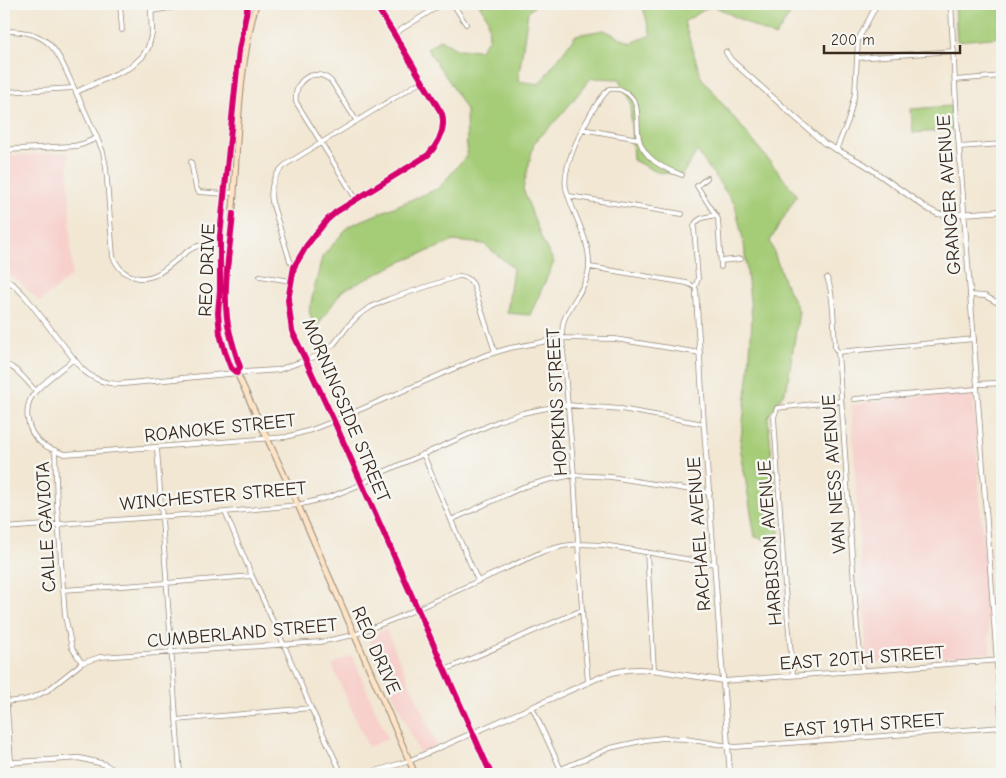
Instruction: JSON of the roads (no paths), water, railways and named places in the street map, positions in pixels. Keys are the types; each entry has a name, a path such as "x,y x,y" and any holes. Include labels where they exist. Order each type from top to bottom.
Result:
{"main road":[{"name":"REO DRIVE","path":"248,4 239,50 220,245 218,314 220,334 231,368 237,373 298,505 415,774"},
{"name":"REO DRIVE","path":"237,373 240,367 232,340 226,308 226,289 244,68 256,4"}],"street":[{"path":"120,4 122,30"},
{"path":"4,92 75,90 131,67 148,48 152,38 151,4"},
{"path":"152,10 175,7 180,4"},
{"name":"MORNINGSIDE STREET","path":"375,4 442,114 442,135 437,145 428,155 336,212 307,245 294,268 291,281 288,300 292,331 491,774"},
{"path":"394,34 442,4"},
{"path":"453,4 466,24"},
{"path":"836,150 848,121 855,93 858,40 877,4"},
{"name":"GRANGER AVENUE","path":"951,4 959,148 1000,660 1002,728"},
{"path":"4,12 4,31 28,32 42,39 59,56 103,152 106,167 113,257 118,266 126,274 139,278 151,277 160,273 197,246 230,246"},
{"path":"857,58 954,51"},
{"path":"726,52 731,60 824,143 864,164 928,209 938,214 948,215 1002,211"},
{"path":"356,120 329,79 316,75 305,78 300,83 297,89 296,102 356,199"},
{"path":"955,80 1002,76"},
{"path":"294,268 290,261 272,202 272,184 278,172 321,142 422,81"},
{"path":"682,175 662,168 645,151 637,131 637,109 635,102 628,94 617,88 609,89 600,99 582,129 567,166 566,183 585,239 590,267 687,283 695,289 698,279 695,222 716,215"},
{"path":"582,129 639,139"},
{"path":"4,150 75,146 96,138"},
{"path":"959,148 1002,144"},
{"path":"191,162 196,188 200,192 225,194 234,192"},
{"path":"707,178 697,186 718,219 721,267"},
{"path":"569,196 682,214"},
{"path":"721,261 741,259"},
{"name":"HOPKINS STREET","path":"588,682 562,326 564,318 582,287 590,267"},
{"path":"260,276 291,281"},
{"path":"4,279 14,285 25,296 81,368 92,377 116,384 278,370 317,356 334,344 348,326 371,307 389,299 459,276 469,279 474,287 495,352"},
{"name":"VAN NESS AVENUE","path":"827,278 831,293 835,348 838,352 857,627 862,670"},
{"name":"RACHAEL AVENUE","path":"695,289 730,774"},
{"path":"970,295 985,296 1002,305"},
{"name":"ROANOKE STREET","path":"55,450 65,454 286,437 334,421 495,352 562,338 615,340 700,353"},
{"path":"838,352 974,339"},
{"path":"4,364 9,365 36,391 74,359"},
{"path":"854,399 1002,383"},
{"name":"CALLE GAVIOTA","path":"36,391 28,408 28,418 30,427 37,440 55,450 65,616 72,648 82,663"},
{"name":"HARBISON AVENUE","path":"794,676 784,578 774,417 776,408 841,401"},
{"name":"WINCHESTER STREET","path":"4,528 298,505 330,497 501,420 535,410 567,406 621,409 704,424"},
{"path":"157,448 180,774"},
{"path":"423,454 478,581"},
{"path":"451,520 523,487 574,475 611,477 710,493"},
{"path":"225,512 342,774"},
{"name":"CUMBERLAND STREET","path":"5,702 34,697 48,690 82,663 100,657 320,642 354,635 398,618 544,552 563,546 578,544 604,545 715,564"},
{"path":"646,552 654,670"},
{"path":"63,590 252,576"},
{"path":"445,670 582,610"},
{"name":"EAST 20TH STREET","path":"724,681 1000,660"},
{"path":"4,667 5,702 11,762"},
{"path":"360,774 370,773 409,761 617,671 639,668 724,681"},
{"path":"532,707 563,774"},
{"path":"176,720 311,708"},
{"name":"EAST 19TH STREET","path":"561,769 610,748 663,738 686,739 735,747 1002,728"},
{"path":"4,763 79,758 104,764 121,774"}]}
